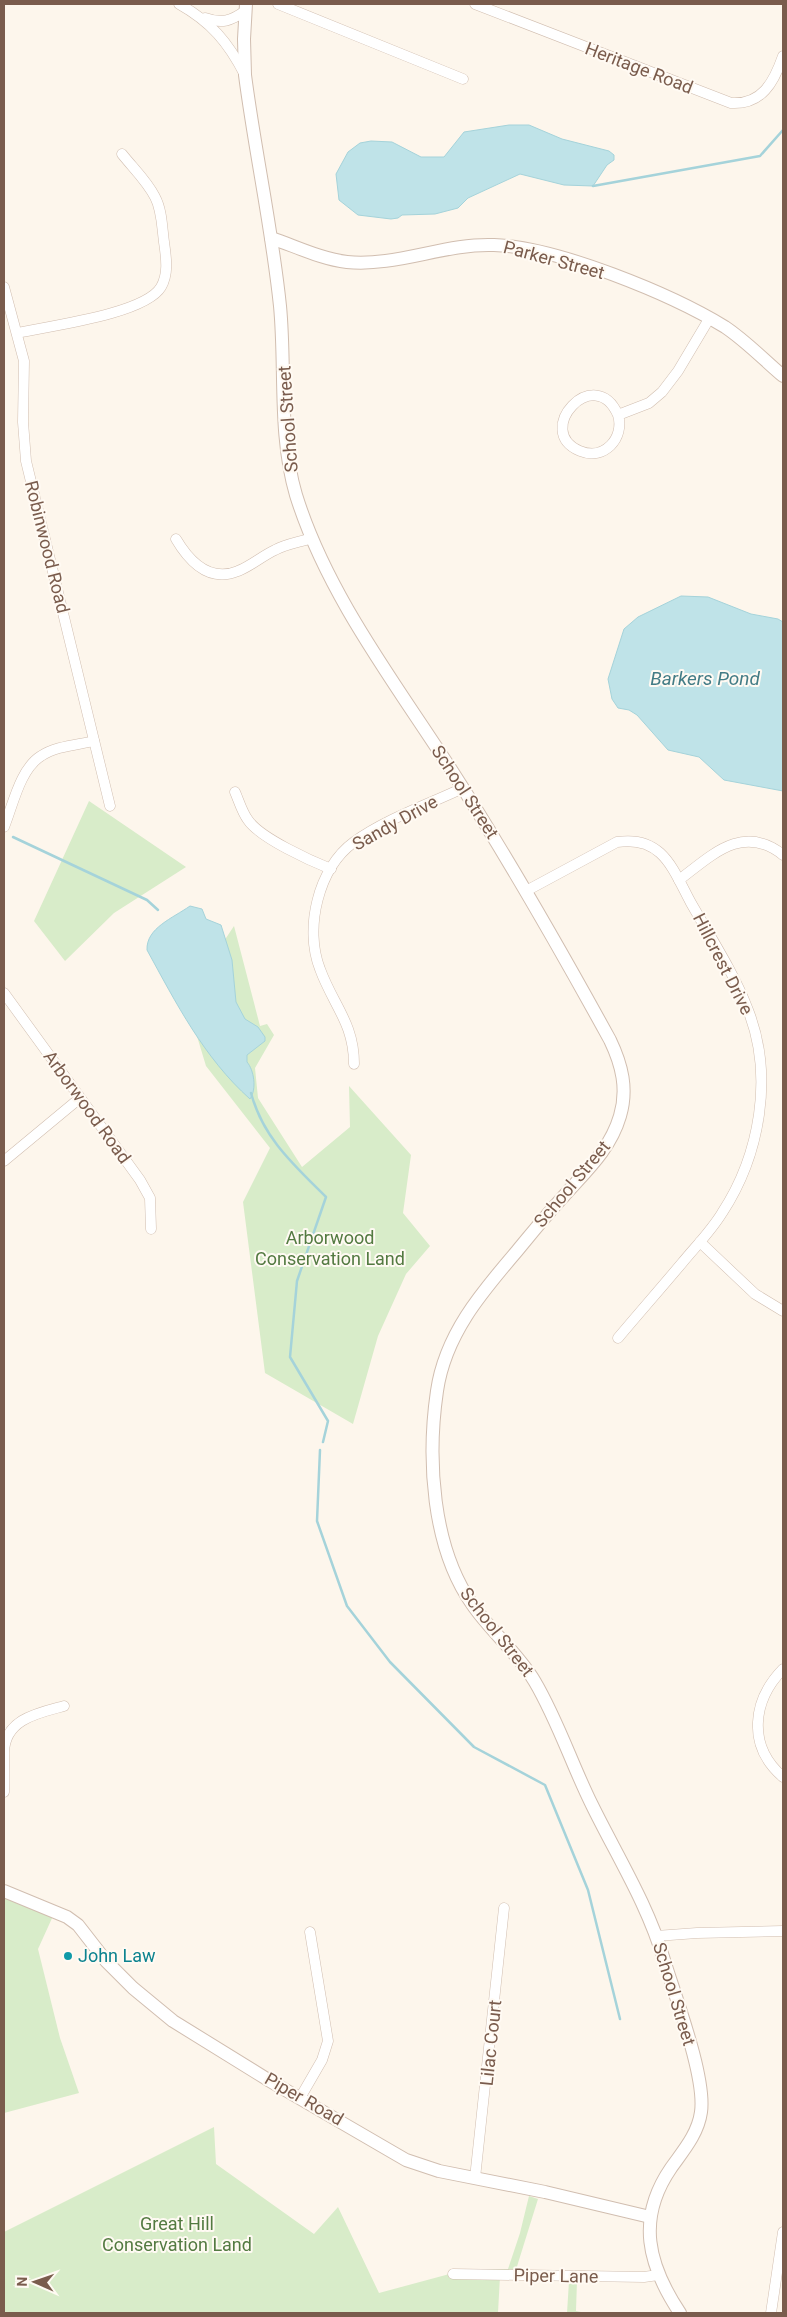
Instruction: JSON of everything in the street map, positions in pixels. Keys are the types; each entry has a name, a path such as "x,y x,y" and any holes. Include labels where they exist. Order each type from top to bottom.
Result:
{"street":[{"path":"179,4 202,17 216,22 226,22 246,7"},
{"path":"278,4 463,78"},
{"name":"Heritage Road","path":"475,4 731,103 744,102 762,94 775,78 783,56"},
{"name":"School Street","path":"246,7 245,75 271,238 282,324 287,448 296,493 312,538 329,575 386,670 526,891 617,1055 623,1079 622,1106 619,1120 602,1154 495,1276 460,1323 450,1342 439,1377 434,1419 434,1467 440,1534 455,1577 469,1600 519,1660 538,1688 591,1803 640,1898 656,1936 697,2071 702,2104 700,2116 694,2134 663,2182 650,2217 650,2243 658,2275 680,2313"},
{"path":"202,17 231,49 245,75"},
{"path":"18,333 122,311 151,297 160,288 166,275 166,257 159,208 147,185 122,154"},
{"name":"Parker Street","path":"271,238 347,262 400,258 476,245 524,249 596,270 660,295 709,318 737,336 783,376"},
{"name":"Robinwood Road","path":"4,287 18,333 24,362 23,422 26,461 110,806"},
{"path":"618,415 649,403 662,392 678,371 709,318"},
{"path":"594,396 607,401 618,415 620,424 617,438 612,445 600,452 591,454 578,450 568,441 564,433 564,419 567,410 576,400 585,397 594,396"},
{"path":"176,539 186,557 196,566 205,571 228,574 238,571 277,548 312,538"},
{"path":"4,827 22,779 35,760 47,752 94,741"},
{"name":"Sandy Drive","path":"354,1064 354,1045 348,1025 323,979 315,958 314,915 319,894 331,869 353,842 462,788"},
{"path":"235,792 247,819 255,828 314,863 331,869"},
{"name":"Hillcrest Drive","path":"526,891 610,845 630,840 655,847 664,856 679,880 748,1010 756,1038 761,1078 757,1128 747,1163 732,1197 700,1242 618,1338"},
{"path":"679,880 713,854 737,842 757,841 783,855"},
{"name":"Arborwood Road","path":"4,993 145,1188 151,1208 151,1229"},
{"path":"4,1161 80,1098"},
{"path":"700,1242 764,1302 783,1311"},
{"path":"783,1669 766,1691 760,1704 759,1727 761,1748 775,1770 783,1777"},
{"path":"4,1792 4,1750 14,1727 23,1718 64,1706"},
{"name":"Piper Road","path":"4,1891 71,1919 112,1967 157,2009 195,2035 410,2162 434,2170 610,2206 650,2217"},
{"name":"Lilac Court","path":"475,2178 504,1908"},
{"path":"656,1936 703,1932 783,1931"},
{"path":"300,2098 319,2066 328,2041 310,1932"},
{"path":"771,2313 783,2232"},
{"name":"Piper Lane","path":"453,2274 634,2277 658,2275"}],"green space":[{"path":"89,801 186,867 114,913 65,961 34,921"},
{"name":"Arborwood Conservation Land","path":"234,926 260,1026 267,1024 274,1035 255,1068 258,1098 302,1167 350,1127 349,1086 411,1155 403,1213 430,1246 406,1274 378,1336 353,1424 265,1373 243,1202 270,1148 206,1066 173,957 224,941"},
{"path":"4,1896 53,1916 38,1949 60,2038 79,2093 4,2113"},
{"name":"Great Hill Conservation Land","path":"214,2127 216,2164 314,2234 338,2207 379,2293 468,2269 508,2269 520,2233 529,2196 538,2199 514,2276 500,2276 498,2313 4,2313 4,2232"},
{"path":"569,2281 577,2281 576,2311 586,2313 567,2313"}],"water":[{"path":"509,125 529,125 562,139 609,151 614,155 614,160 607,165 593,186 564,185 520,174 468,198 458,208 435,214 402,215 391,219 358,215 339,200 336,174 348,152 360,143 371,141 392,142 421,157 444,157 464,132"},
{"name":"Barkers Pond","path":"681,596 708,597 751,614 778,619 783,622 783,791 724,780 699,757 668,750 637,715 629,710 618,708 612,699 608,679 624,629 638,617"},
{"path":"190,906 202,909 206,919 221,925 232,960 236,1002 245,1019 258,1027 265,1037 265,1041 247,1055 247,1062 254,1080 250,1099 205,1048 180,1010 147,950 148,942 156,930"}],"waterway":[{"path":"593,186 760,156 783,130"},
{"path":"13,837 147,900 158,910"},
{"path":"251,1093 263,1124 281,1150 326,1197 297,1281 290,1357 328,1421 323,1442"},
{"path":"320,1450 317,1521 347,1606 390,1662 474,1747 545,1785 588,1890 620,2019"}],"place":[{"name":"John Law","path":"68,1956"}]}
